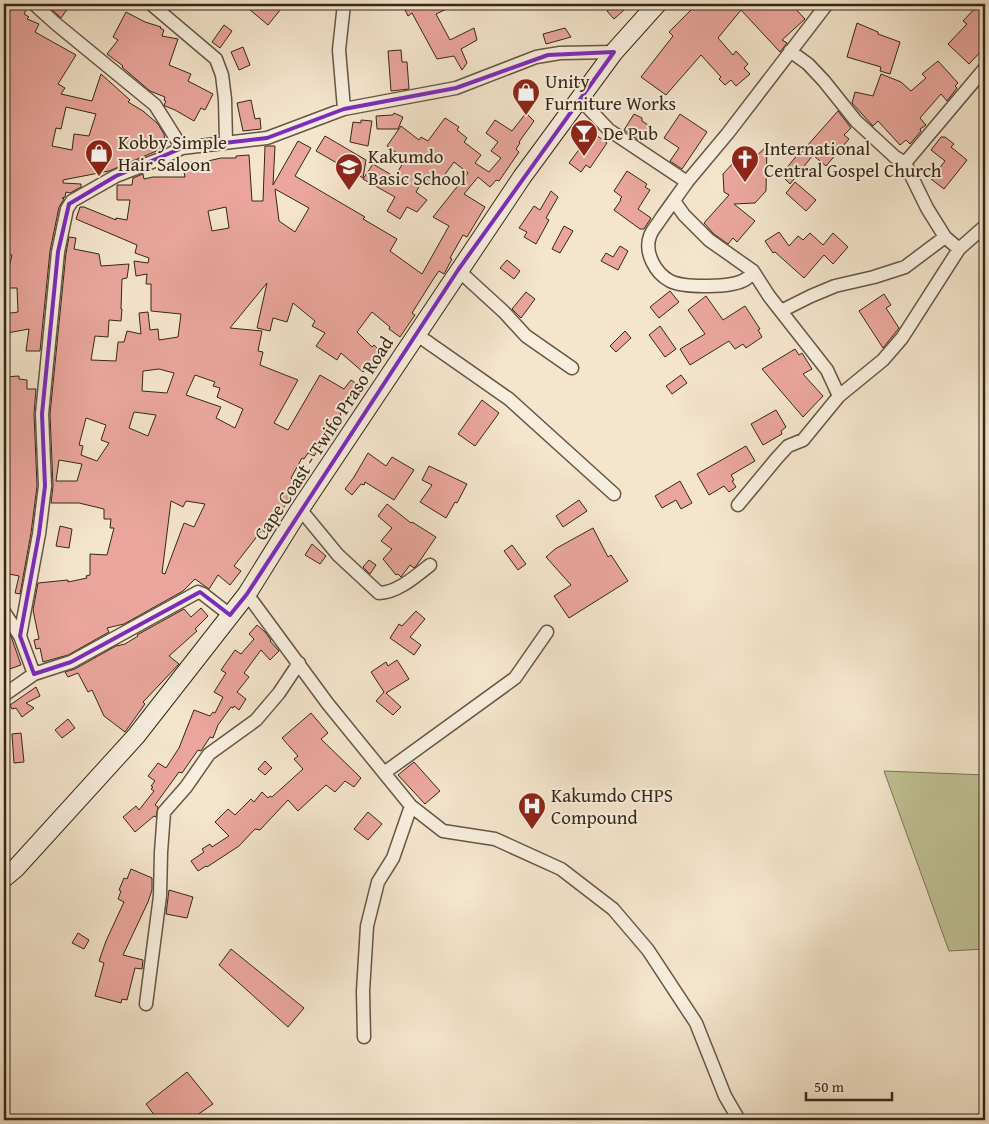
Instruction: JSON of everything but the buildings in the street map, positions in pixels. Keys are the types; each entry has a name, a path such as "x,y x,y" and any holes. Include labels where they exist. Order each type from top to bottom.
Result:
{"main road":[{"name":"Cape Coast - Twifo Praso Road","path":"4,878 16,868 136,736 247,594 300,509 458,270 522,177 614,52 657,4"}],"street":[{"path":"34,4 155,105 182,148"},
{"path":"151,4 216,59 222,75 225,99 226,142"},
{"path":"344,4 338,50 344,109"},
{"path":"753,270 747,279 717,286 685,285 670,281 649,257 650,235 687,182 728,133 828,4"},
{"path":"790,51 808,64 856,121 905,163 926,208 945,237 959,249"},
{"path":"20,636 32,580 45,486 42,414 58,252 67,208 72,201 116,176 160,159 182,148 267,138 344,109 456,88 542,56 614,52"},
{"path":"905,163 985,68"},
{"path":"580,99 609,130 687,182"},
{"path":"674,201 684,215 709,240 753,270 781,311 827,370 838,396"},
{"path":"738,505 788,446 803,440 838,396 883,360 902,338 959,249 985,226"},
{"path":"781,311 835,286 874,277 904,267 945,237"},
{"path":"458,270 504,312 526,336 572,368"},
{"path":"416,334 509,399 614,494"},
{"path":"300,509 338,555 379,593 387,593 412,579 430,565"},
{"path":"4,694 34,674 71,662 198,592 230,615"},
{"path":"247,594 328,704 411,806 443,831 495,839 561,869 613,908 648,950 696,1024 725,1096 739,1120"},
{"path":"4,612 20,636 34,674"},
{"path":"384,773 514,678 547,632"},
{"path":"146,1004 160,896 164,812 186,787 209,754 256,720 279,693 299,663"},
{"path":"364,1037 363,991 367,926 378,882 393,858 411,806"}],"highlighted area":[{"path":"614,52 458,270 247,594 230,615 200,592 71,662 34,674 20,636 39,534 45,486 42,414 58,252 69,204 116,176 182,148 267,138 344,109 456,88 548,55"}],"green space":[{"path":"884,771 985,775 985,949 949,951"}],"place":[{"name":"Unity Furniture Works","path":"526,116"},
{"name":"De Pub","path":"584,157"},
{"name":"Kobby Simple Hair Saloon","path":"99,177"},
{"name":"International Central Gospel Church","path":"745,183"},
{"name":"Kakumdo Basic School","path":"349,191"},
{"name":"Kakumdo CHPS Compound","path":"532,830"}]}
